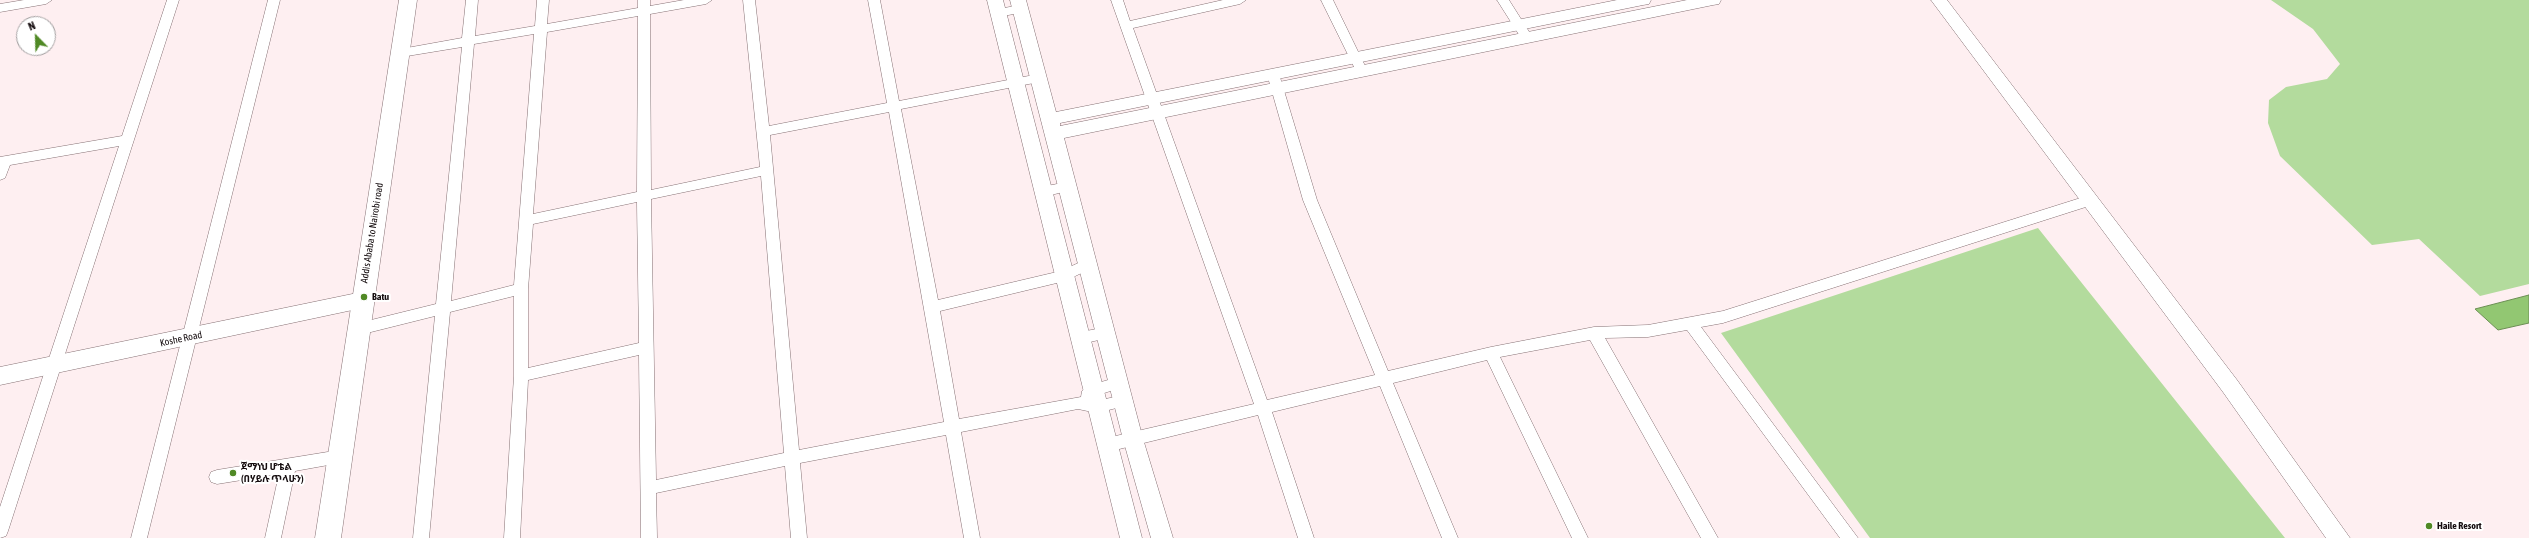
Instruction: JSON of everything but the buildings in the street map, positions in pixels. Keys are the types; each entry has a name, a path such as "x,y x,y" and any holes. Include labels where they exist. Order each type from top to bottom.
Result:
{"highway":[{"name":"Addis Ababa to Nairobi road","path":"328,538 362,300 408,0"}],"main road":[{"name":"Koshe Road","path":"0,376 189,338 362,300"}],"street":[{"path":"0,8 46,0"},
{"path":"0,531 52,366 173,0"},
{"path":"139,538 274,0"},
{"path":"421,538 441,310 472,0"},
{"path":"512,538 521,376 521,289 525,221 542,29 543,0"},
{"path":"401,53 542,29 644,5 706,0"},
{"path":"749,0 767,170 799,538"},
{"path":"874,0 932,307 951,426 972,538"},
{"path":"1118,0 1262,406 1306,538"},
{"path":"1126,26 1238,0"},
{"path":"1327,0 1358,65"},
{"path":"1503,0 1523,31"},
{"path":"1052,127 1523,31 1713,0"},
{"path":"1939,0 2230,386 2339,538"},
{"path":"1523,31 1637,1"},
{"path":"1131,538 1081,338 1014,83 996,6 1019,4 1087,264 1107,333 1133,439 1162,538"},
{"path":"644,5 644,196 649,538"},
{"path":"762,132 1039,78"},
{"path":"1274,82 1310,200 1450,538"},
{"path":"0,175 3,162 126,140"},
{"path":"525,221 767,170"},
{"path":"1042,192 1067,187"},
{"path":"1107,445 1262,406 1491,353 1594,333 1648,331 1691,324 1730,315 2090,200"},
{"path":"932,307 1065,276 1087,264"},
{"path":"358,329 441,310 521,289"},
{"path":"1691,324 1850,538"},
{"path":"1081,338 1107,333"},
{"path":"1594,333 1710,538"},
{"path":"521,376 647,347"},
{"path":"1491,353 1580,538"},
{"path":"649,488 951,426 1078,403 1121,392"},
{"path":"217,477 340,457"},
{"path":"273,538 288,466"}],"shaded area":[{"path":"2271,0 2529,0 2529,284 2480,296 2419,239 2372,245 2280,156 2268,123 2269,100 2286,87 2327,79 2340,64 2313,29"},
{"path":"2038,228 2285,538 1870,538 1721,333"},
{"path":"2529,295 2529,323 2498,330 2475,309"}],"place":[{"name":"Batu","path":"364,297"},
{"name":"ጀማነህ ሆቴል (በሃይሉ ጥላሁን)","path":"233,473"},
{"name":"Haile Resort","path":"2429,526"}]}
